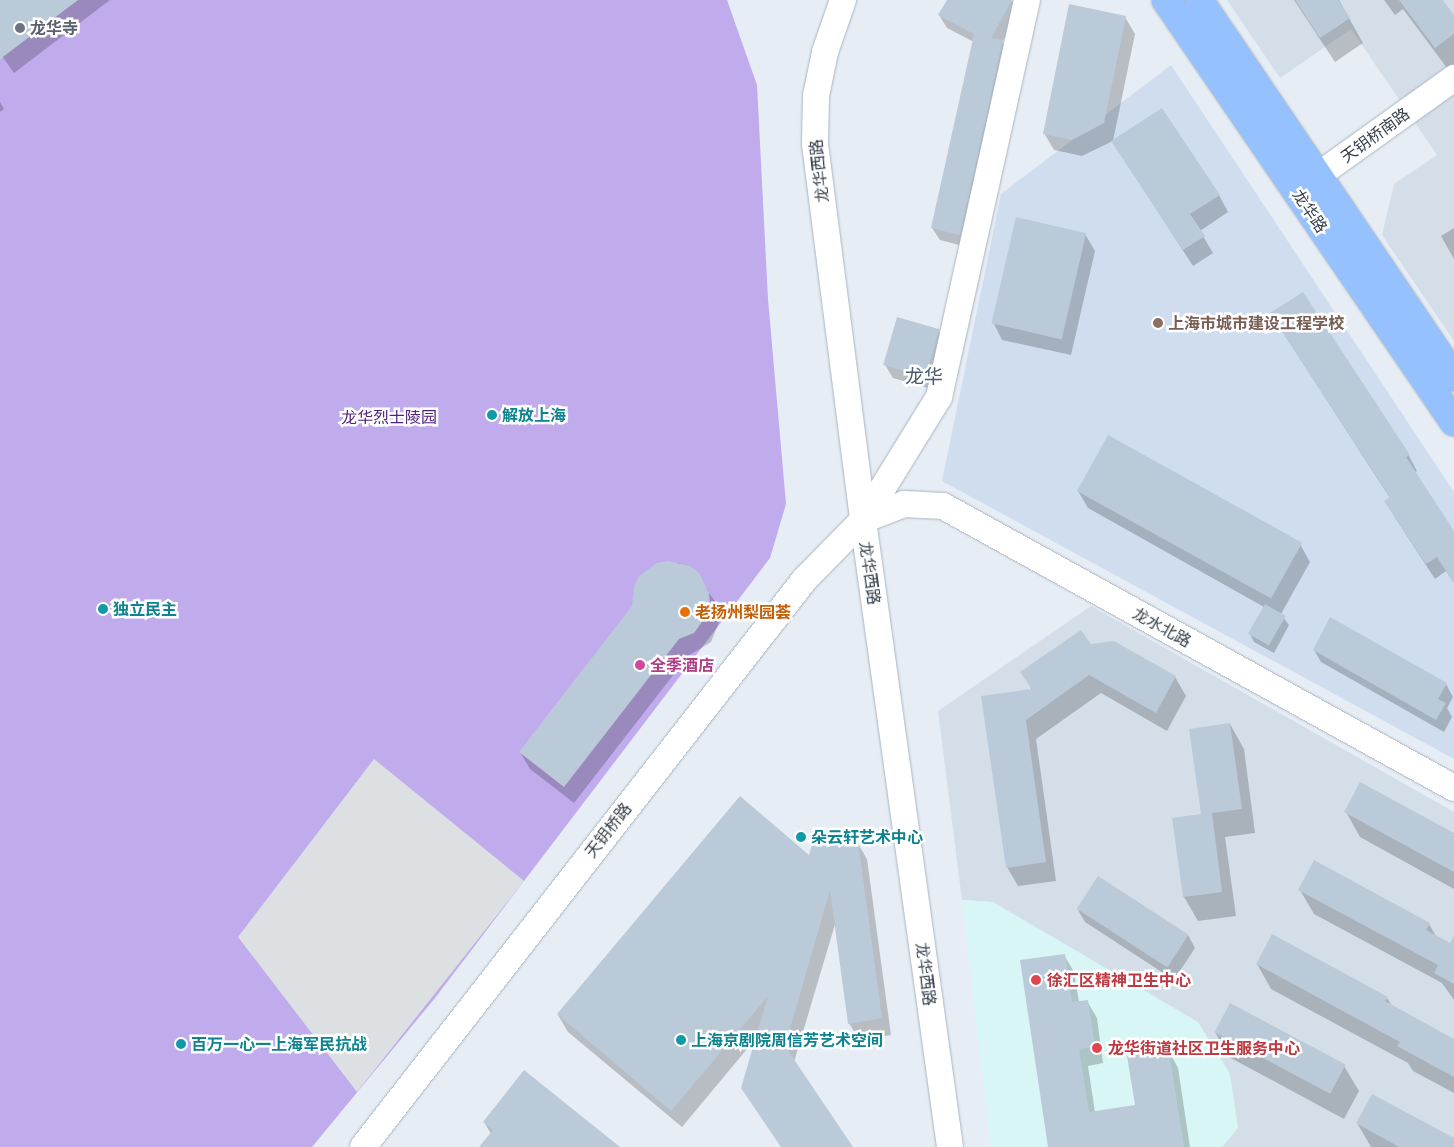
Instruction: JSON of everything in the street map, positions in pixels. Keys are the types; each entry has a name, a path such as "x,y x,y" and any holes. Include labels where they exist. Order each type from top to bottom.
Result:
{"main road":[{"name":"龙华路","path":"1166,0 1454,377"},
{"name":"龙华路","path":"1199,0 1307,184 1454,422"}],"street":[{"name":"龙华西路","path":"842,0 825,52 816,96 814,128 863,520 950,1147"},
{"path":"863,520 939,397 1027,0"},
{"name":"天钥桥南路","path":"1307,184 1454,78"},
{"name":"龙水北路","path":"863,520 904,504 942,506 1454,788"},
{"name":"天钥桥路","path":"363,1147 805,579 863,520"}],"shaded area":[{"path":"1227,0 1454,0 1454,341 1382,235 1394,184 1437,155 1351,29 1280,78"},
{"name":"上海市城市建设工程学校","path":"1171,65 1454,492 1454,759 942,481 1001,194"},
{"path":"1091,606 1454,812 1454,1147 1222,1147 1238,1128 993,902 962,900 938,711"},
{"path":"374,759 524,881 357,1092 238,937"},
{"name":"龙华街道社区卫生服务中心","path":"962,900 993,902 1198,1022 1230,1074 1238,1128 1222,1147 991,1147"}],"green space":[{"name":"龙华烈士陵园","path":"77,0 727,0 757,85 768,299 786,504 770,558 435,998 312,1147 0,1147 0,59"}],"building":[{"name":"龙华寺","path":"0,0 78,0 0,59"},
{"path":"947,0 1012,0 991,38 1003,40 960,235 931,228 974,34 938,15"},
{"path":"1295,0 1338,0 1350,18 1320,38"},
{"path":"1399,0 1443,0 1454,15 1454,34 1435,48"},
{"path":"1069,4 1126,16 1104,123 1072,140 1043,134"},
{"path":"1162,108 1220,195 1190,214 1205,236 1183,250 1111,141"},
{"path":"1016,217 1086,233 1062,339 991,323"},
{"path":"1303,292 1410,455 1406,457 1454,531 1454,583 1437,557 1426,564 1384,501 1390,497 1270,313"},
{"path":"897,317 939,329 926,377 883,365"},
{"path":"1108,435 1302,543 1271,599 1077,491"},
{"path":"668,561 690,566 699,573 709,593 707,615 694,633 679,639 564,787 519,752 632,606 634,586 639,576 657,563"},
{"path":"1265,604 1286,616 1269,645 1248,633"},
{"path":"1330,617 1447,683 1438,699 1446,703 1436,720 1313,650"},
{"path":"1081,630 1091,644 1114,641 1176,676 1156,713 1089,675 1026,720 1046,862 1006,868 981,696 1032,689 1020,672"},
{"path":"1230,723 1242,809 1212,813 1222,892 1183,897 1172,818 1201,814 1189,729"},
{"path":"1360,782 1454,833 1454,872 1344,812"},
{"path":"740,796 809,855 813,841 858,841 882,1018 848,1024 830,890 785,1046 853,1147 781,1147 741,1088 768,996 671,1111 557,1014"},
{"path":"1314,860 1430,923 1426,930 1450,943 1454,935 1454,984 1434,973 1438,965 1298,890"},
{"path":"1098,876 1189,935 1167,968 1077,909"},
{"path":"1272,934 1388,997 1385,1001 1454,1039 1454,1077 1397,1046 1400,1042 1256,964"},
{"path":"1065,954 1072,1002 1088,1000 1095,1047 1079,1049 1089,1112 1135,1105 1127,1056 1169,1050 1184,1147 1048,1147 1020,960"},
{"path":"1230,1003 1346,1065 1330,1094 1215,1032"},
{"path":"524,1070 620,1147 479,1147 493,1130 483,1122"},
{"path":"1372,1094 1454,1138 1454,1147 1399,1147 1356,1123"}],"place":[{"name":"龙华寺","path":"20,28"},
{"name":"上海市城市建设工程学校","path":"1158,323"},
{"name":"解放上海","path":"492,415"},
{"name":"独立民主","path":"103,609"},
{"name":"老扬州梨园荟","path":"685,612"},
{"name":"全季酒店","path":"640,665"},
{"name":"朵云轩艺术中心","path":"801,837"},
{"name":"徐汇区精神卫生中心","path":"1036,980"},
{"name":"上海京剧院周信芳艺术空间","path":"681,1040"},
{"name":"百万一心一上海军民抗战","path":"181,1044"},
{"name":"龙华街道社区卫生服务中心","path":"1097,1048"}],"district":[{"name":"龙华","path":"924,376"}]}
